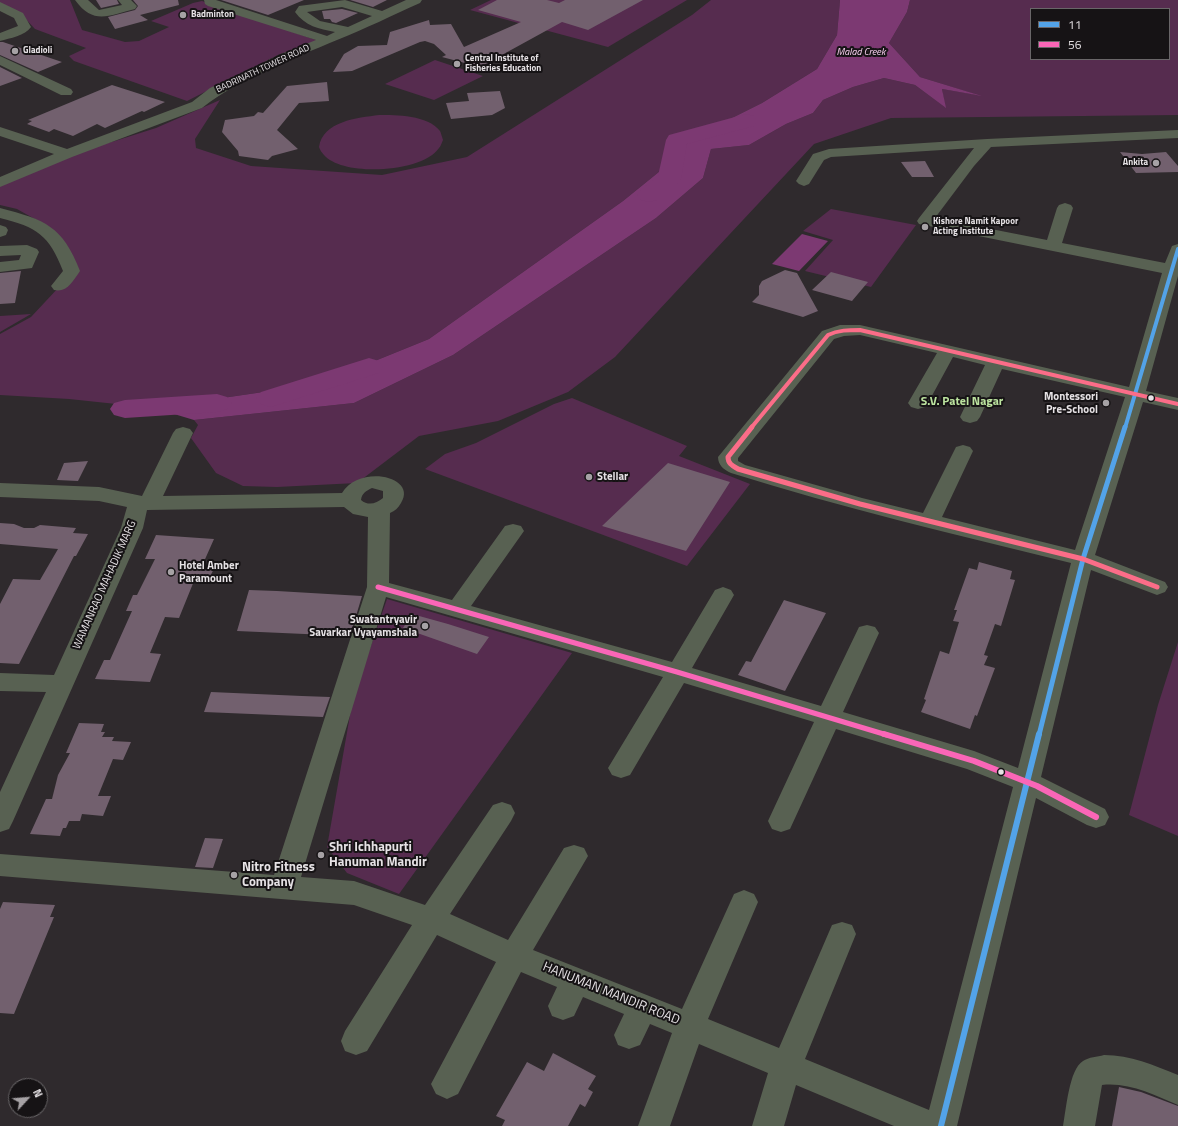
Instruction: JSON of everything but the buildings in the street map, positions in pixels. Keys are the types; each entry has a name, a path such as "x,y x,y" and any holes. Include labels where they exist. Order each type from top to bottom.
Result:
{"street":[{"path":"81,0 92,11 98,14 131,6 124,0"},
{"path":"210,0 209,1 212,3 328,39"},
{"path":"268,20 314,0"},
{"path":"342,0 358,2 382,13"},
{"path":"197,106 226,97 412,2"},
{"name":"BADRINATH TOWER ROAD","path":"0,182 67,154 197,106 215,91 382,13 412,2"},
{"path":"346,30 310,21 303,17 301,12 303,9 342,3 382,13"},
{"path":"0,6 19,16 25,26 16,32 0,37"},
{"path":"0,60 66,92"},
{"path":"0,130 67,154"},
{"path":"804,181 818,157 829,152 1178,134"},
{"path":"941,1126 1083,559 1176,263 1053,246 925,222 969,163 987,143"},
{"path":"1053,246 1065,208"},
{"path":"0,213 40,225 50,232 60,243 72,271 60,286"},
{"path":"0,251 27,250 31,252 26,264 0,267"},
{"path":"0,274 39,271"},
{"path":"1157,587 1083,559 1034,553 930,521 787,484 738,469 731,465 728,461 728,456 828,336 836,331 846,329 860,330 1178,404"},
{"path":"918,403 947,351"},
{"path":"970,417 996,362"},
{"name":"WAMANRAO MAHADIK MARG","path":"0,784 54,684 144,503 183,433"},
{"path":"930,521 963,451"},
{"path":"378,482 387,484 394,489 396,496 388,506 379,510 363,510 355,506 350,500 351,493 363,484 378,482"},
{"path":"0,490 99,494 144,503 350,500"},
{"path":"284,887 378,587 379,510"},
{"path":"457,610 513,531"},
{"path":"378,587 677,672 828,718 890,730 1028,781 1096,818"},
{"path":"621,768 723,595"},
{"path":"782,821 867,633"},
{"path":"0,682 54,684"},
{"name":"WAMANRAO MAHADIK MARG","path":"0,821 54,684"},
{"path":"356,1041 431,919 502,813"},
{"path":"447,1084 514,956 574,856"},
{"name":"HANUMAN MANDIR ROAD","path":"0,865 354,893 431,919 514,956 690,1026 931,1126"},
{"path":"654,1126 690,1026 744,902"},
{"path":"768,1126 786,1066 842,934"},
{"path":"562,1006 576,980"},
{"path":"629,1035 643,1007"},
{"path":"1079,1126 1087,1080 1092,1072 1116,1068 1135,1073 1178,1090"}],"shaded area":[{"path":"0,0 70,0 82,30 125,42 139,41 169,27 151,21 193,3 202,1 319,41 280,54 187,101 74,61 69,56 86,48 35,29 21,14 0,4"},
{"path":"491,0 687,0 608,47 470,10"},
{"path":"711,0 840,0 837,35 817,69 762,103 692,138 665,167 623,201 429,339 318,384 154,408 69,399 0,395 0,334 31,317 74,271 49,227 17,209 0,205 0,181 57,156 115,141 156,128 220,100 195,139 196,148 251,166 382,175 467,157 692,15"},
{"path":"910,0 1178,0 1178,115 891,118 814,144 615,357 568,392 498,421 419,436 357,483 277,487 243,486 216,473 191,438 198,425 194,420 354,403 453,355 656,218 703,178 711,149 749,145 786,124 813,113 823,100 853,87 884,78 915,85 945,107 942,89 978,95 920,77 889,43 907,12"},
{"path":"435,60 483,76 434,100 385,84"},
{"path":"379,115 411,117 428,122 440,131 443,140 441,145 430,156 417,163 382,169 348,167 334,162 321,151 319,147 322,138 327,131 334,126 342,122"},
{"path":"831,209 916,225 871,287 805,271 833,240 803,231"},
{"path":"31,314 0,332 0,316"},
{"name":"Stellar","path":"572,398 687,446 679,456 750,484 687,566 425,469 445,454 476,443 554,404"},
{"path":"387,599 572,653 399,894 347,873 327,847 353,698"},
{"path":"1178,642 1178,836 1129,815 1158,705"}],"water":[{"name":"Malad Creek","path":"840,0 910,0 907,12 889,43 920,77 982,96 942,89 946,108 915,85 884,78 853,87 823,100 813,113 786,124 749,145 711,149 703,178 656,218 453,355 354,403 194,420 154,408 318,384 429,339 623,201 665,167 692,138 762,103 817,69 837,35"},
{"path":"802,234 828,241 799,271 772,264"}],"waterway":[{"path":"649,195 669,179 677,140 746,121"},
{"path":"271,398 369,367"},
{"path":"125,409 217,403"}],"transit line":[{"name":"11","path":"941,1126 1083,559 1136,394 1178,249"},
{"path":"1157,587 1083,559 860,504 787,484 738,469 731,465 728,461 728,457 828,335 844,330 860,330 1178,404"},
{"name":"56","path":"378,587 677,672 974,761 1037,786 1096,817"}],"place":[{"name":"Badminton","path":"183,15"},
{"name":"Gladioli","path":"15,51"},
{"name":"Central Institute of Fisheries Education","path":"457,64"},
{"name":"Ankita","path":"1156,163"},
{"name":"Kishore Namit Kapoor Acting Institute","path":"925,227"},
{"name":"Montessori Pre-School","path":"1106,403"},
{"name":"Stellar","path":"589,477"},
{"name":"Hotel Amber Paramount","path":"171,572"},
{"name":"Swatantryavir Savarkar Vyayamshala","path":"425,626"},
{"name":"Shri Ichhapurti Hanuman Mandir","path":"321,855"},
{"name":"Nitro Fitness Company","path":"234,875"}],"district":[{"name":"S.V. Patel Nagar","path":"962,402"}]}
